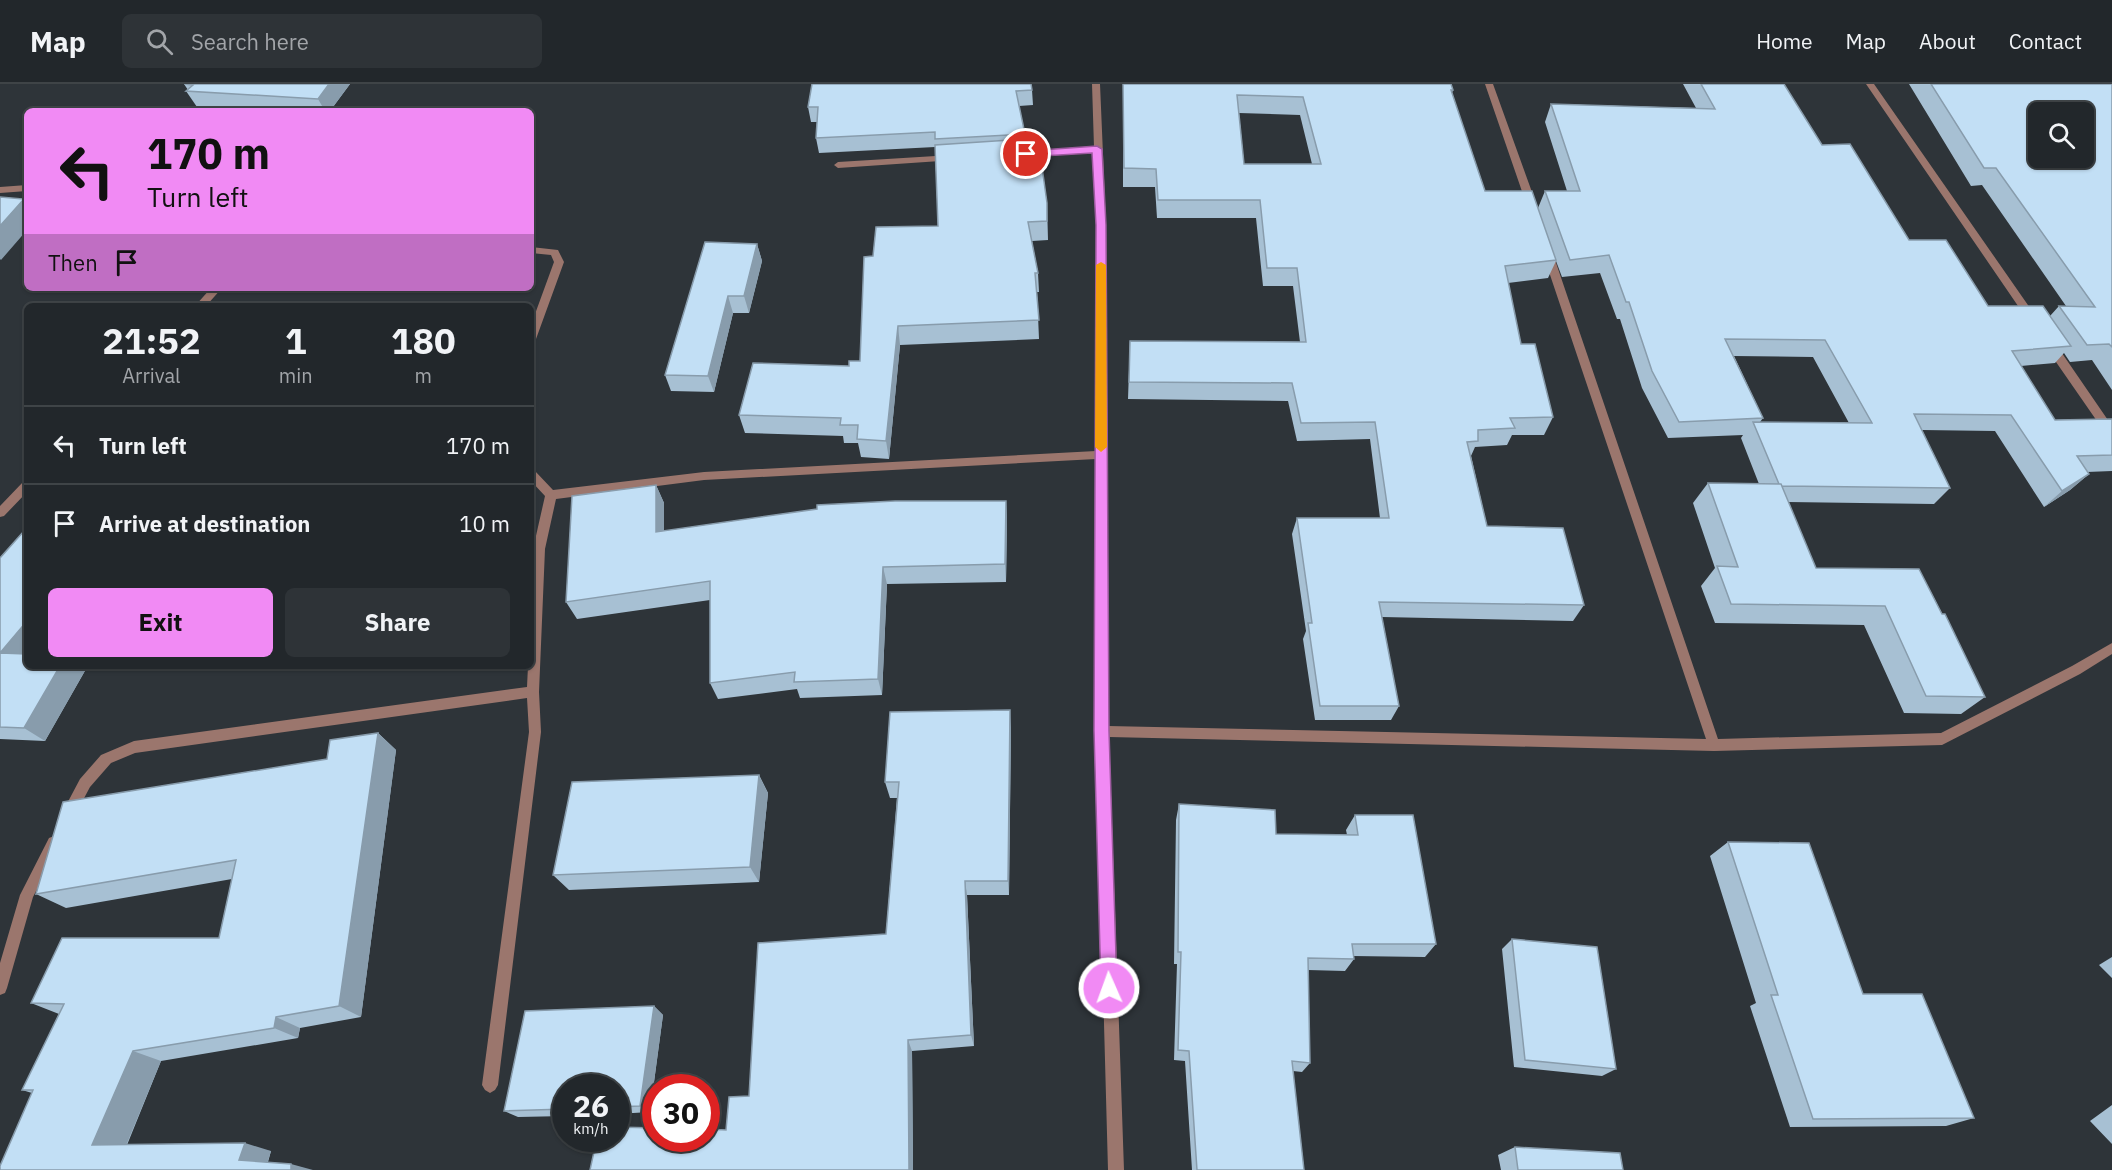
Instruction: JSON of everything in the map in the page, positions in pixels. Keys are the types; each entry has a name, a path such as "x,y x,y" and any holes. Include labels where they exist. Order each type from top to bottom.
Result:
{"street":[{"path":"1096,84 1101,225 1102,731 1116,1170"},
{"path":"1489,84 1537,223"},
{"path":"1870,84 2038,327"},
{"path":"1003,155 1097,149"},
{"path":"838,165 968,157"},
{"path":"0,189 24,188"},
{"path":"1545,245 1713,745"},
{"path":"534,250 555,252 559,262 534,331"},
{"path":"203,303 214,291"},
{"path":"2045,337 2112,434"},
{"path":"551,495 704,476 1101,455"},
{"path":"534,477 551,495"},
{"path":"0,513 24,488"},
{"path":"490,1085 535,732 534,692 539,549 551,495"},
{"path":"1102,731 1713,745 1942,739 2076,670 2112,648"},
{"path":"0,988 27,895 85,783 106,759 134,747 534,692"}],"building":[{"path":"185,84 329,84 318,99 186,91 193,85"},
{"path":"812,84 1031,84 1032,90 1016,91 1025,134 935,139 935,132 816,138 818,107 808,107"},
{"path":"1123,84 1451,84 1453,90 1451,90 1485,191 1532,191 1556,260 1505,266 1521,344 1535,344 1553,417 1510,418 1515,428 1478,430 1478,441 1467,442 1487,526 1563,528 1584,605 1379,602 1399,706 1320,706 1308,623 1312,623 1297,518 1389,518 1375,422 1301,423 1292,383 1129,382 1130,341 1306,342 1297,268 1267,268 1260,200 1158,200 1156,169 1124,168","holes":["1237,95 1303,97 1321,164 1244,164"]},
{"path":"1701,84 1784,84 1822,145 1850,144 1909,240 1946,240 1988,306 2043,306 2071,346 2012,351 2055,420 2112,419 2112,455 2077,456 2089,474 2062,491 2011,415 1914,414 1950,488 1782,486 1779,484 1753,422 1872,423 1825,340 1725,339 1763,418 1679,422 1652,371 1629,302 1626,302 1609,255 1570,260 1545,191 1580,191 1551,104 1715,109"},
{"path":"1931,84 2112,84 2112,347 2109,344 2087,345 2059,306 2095,307 1996,168 1984,168"},
{"path":"1026,139 1032,167 1042,167 1047,203 1047,221 1028,222 1038,273 1035,273 1039,320 898,326 886,441 857,439 858,425 840,425 841,418 739,415 753,363 849,366 849,361 860,361 864,257 873,256 876,227 938,226 935,145"},
{"path":"0,197 24,199 0,226"},
{"path":"705,242 757,244 744,296 728,296 708,376 665,375"},
{"path":"1708,483 1781,484 1816,568 1919,569 1942,614 1945,614 1985,697 1926,696 1885,606 1731,604 1717,566 1738,567"},
{"path":"656,485 656,532 817,509 817,505 895,501 1006,501 1005,564 883,567 878,679 794,682 795,672 710,683 710,581 566,602 572,496"},
{"path":"24,531 24,625 0,653 0,558"},
{"path":"0,653 24,654 24,669 58,669 24,728 0,727"},
{"path":"1010,710 1008,881 965,881 971,1035 908,1040 909,1170 590,1170 594,1152 630,1152 630,1127 642,1128 642,1152 720,1152 720,1130 726,1130 729,1097 749,1096 758,943 886,934 899,782 885,782 890,712"},
{"path":"378,733 339,1006 276,1017 274,1028 133,1051 92,1145 245,1143 239,1160 291,1164 291,1170 0,1170 33,1090 22,1090 64,1004 31,1003 62,938 219,938 236,860 36,894 63,802 327,759 330,740"},
{"path":"759,775 750,867 553,875 572,782"},
{"path":"1179,804 1275,810 1276,834 1358,835 1355,815 1413,815 1436,944 1352,944 1354,959 1308,958 1310,1063 1292,1061 1304,1170 1197,1170 1189,1051 1178,1050 1181,952 1178,952"},
{"path":"1728,842 1809,843 1863,994 1922,994 1974,1118 1813,1119 1771,995 1778,995"},
{"path":"1512,939 1597,947 1616,1069 1525,1060"},
{"path":"654,1006 644,1074 642,1074 640,1106 630,1106 630,1074 552,1074 552,1109 504,1111 525,1011"},
{"path":"1515,1147 1620,1153 1623,1170 1518,1170"}],"slow traffic":[{"path":"1101,265 1101,447"}],"route":[{"path":"1026,154 1097,149 1101,225 1102,731 1109,988"}]}
